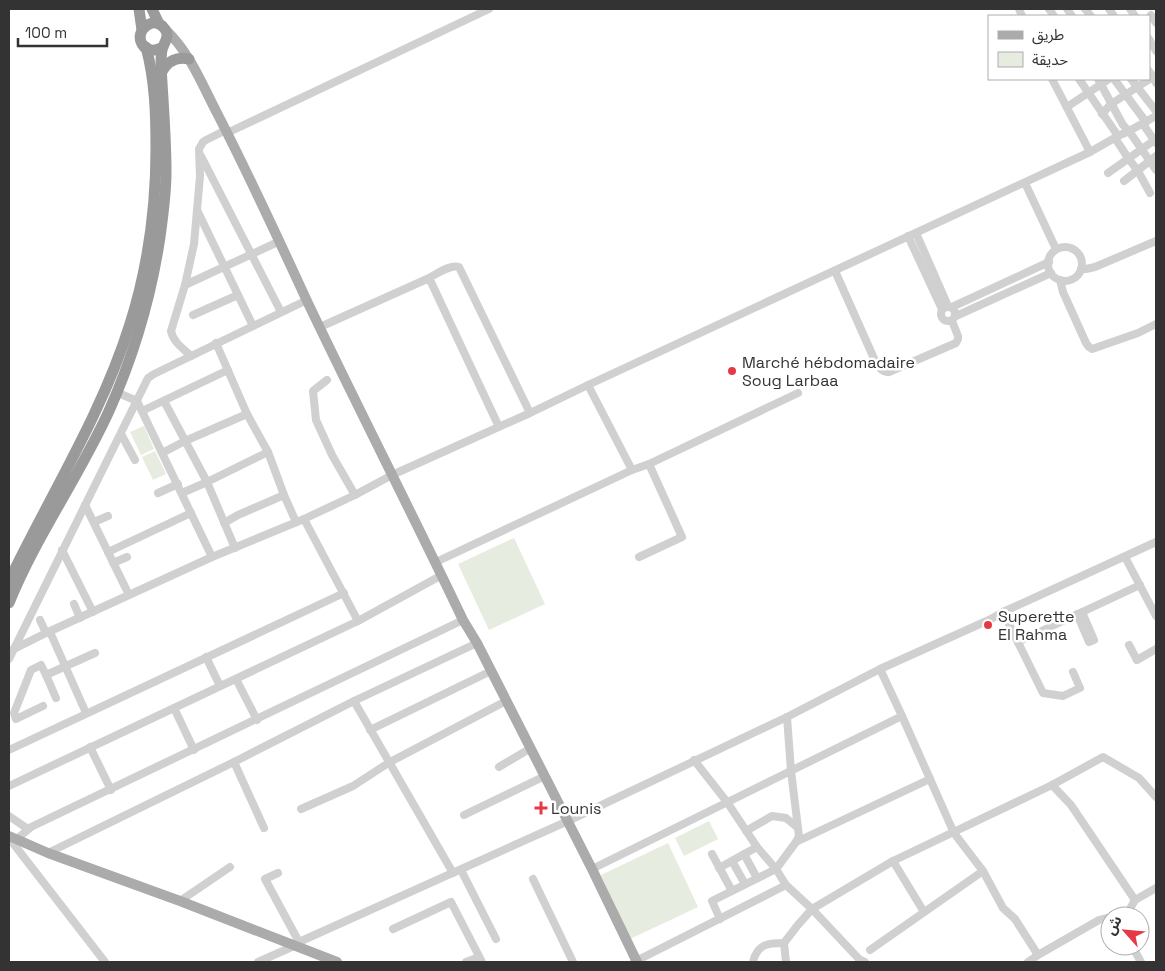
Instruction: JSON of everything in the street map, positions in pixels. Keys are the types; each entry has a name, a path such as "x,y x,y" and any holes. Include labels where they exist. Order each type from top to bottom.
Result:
{"highway":[{"path":"9,581 97,408 128,332 140,289 151,232 156,173 156,124 154,91 146,47 141,39 142,30 139,9"},
{"path":"9,603 33,552 109,411 140,328 153,274 162,224 166,174 161,61 164,45 168,37 152,9"},
{"path":"142,30 151,23 162,27"},
{"path":"146,47 153,50 160,49 164,45"},
{"path":"161,73 172,60 189,59"}],"main road":[{"path":"162,27 182,47 189,59 280,240 320,327 463,620 477,643 568,821 636,962"},
{"path":"164,45 182,47"},
{"path":"11,838 297,944 337,962"}],"street":[{"path":"191,356 175,340 171,332 185,285 194,244 200,176 199,153 203,142 489,9"},
{"path":"1152,15 1156,23"},
{"path":"1053,80 1090,152"},
{"path":"1079,80 1138,171 1150,193"},
{"path":"1108,173 1156,141 1115,80"},
{"path":"1132,80 1156,111"},
{"path":"1102,114 1112,104 1147,80"},
{"path":"1066,106 1088,93 1099,82 1123,125 1130,131 1141,150 1153,158 1156,170"},
{"path":"12,650 212,557 355,495 392,475 1025,183 1090,152 1156,116"},
{"path":"199,153 281,312"},
{"path":"1124,181 1153,158"},
{"path":"1025,183 1056,249"},
{"path":"197,210 253,326"},
{"path":"834,271 879,368 887,372 956,343 958,336 954,318 956,312 947,307 912,235"},
{"path":"185,285 280,240"},
{"path":"1081,269 1095,267 1156,241"},
{"path":"1067,247 1074,249 1081,258 1080,272 1074,278 1060,280 1051,273 1049,262 1051,255 1056,249 1067,247"},
{"path":"1049,262 947,307 941,316 942,319 948,322 1051,273"},
{"path":"320,327 424,279 428,279 450,267 458,266 530,412"},
{"path":"428,279 499,427"},
{"path":"1060,280 1063,292 1086,343 1092,349 1138,333 1156,324"},
{"path":"193,315 238,295"},
{"path":"9,659 150,376 307,300"},
{"path":"216,343 248,414 268,452 284,495 344,593 358,621"},
{"path":"142,411 228,370"},
{"path":"327,380 313,391 316,420 332,455 355,495"},
{"path":"588,385 632,470"},
{"path":"116,392 137,401 212,557"},
{"path":"436,562 798,393"},
{"path":"164,401 207,482 235,548"},
{"path":"162,453 248,414"},
{"path":"121,434 135,460"},
{"path":"182,493 268,452"},
{"path":"640,557 682,537 648,464"},
{"path":"158,494 178,484"},
{"path":"224,523 284,495"},
{"path":"85,505 128,595"},
{"path":"108,552 191,513"},
{"path":"94,522 108,516"},
{"path":"258,962 274,959 297,944 568,821 787,716 880,669 1156,542"},
{"path":"62,550 93,612"},
{"path":"113,563 126,557"},
{"path":"1125,557 1156,616"},
{"path":"9,786 358,621 442,575"},
{"path":"1018,642 1140,585"},
{"path":"9,750 344,593"},
{"path":"74,604 80,618"},
{"path":"1003,612 1043,693 1063,696 1080,688 1073,672"},
{"path":"40,620 65,666 86,714"},
{"path":"105,962 11,838 463,620"},
{"path":"48,852 234,762 354,701 477,643"},
{"path":"1129,645 1137,660 1156,649"},
{"path":"46,675 95,653"},
{"path":"206,657 220,686"},
{"path":"43,706 16,719 14,713 30,670 41,665 56,698"},
{"path":"880,669 954,833 982,871 1003,908 1014,918 1038,955"},
{"path":"370,730 491,671"},
{"path":"236,678 257,720"},
{"path":"354,701 496,938"},
{"path":"300,809 353,786 390,762 506,701"},
{"path":"174,708 194,750"},
{"path":"720,919 712,901 776,869 799,836 787,716"},
{"path":"592,869 902,716"},
{"path":"90,747 110,790"},
{"path":"499,767 530,748"},
{"path":"786,962 784,944 812,909 894,861 1052,785 1103,757 1139,778 1156,797"},
{"path":"694,760 727,802 757,847 776,869 786,885 812,909 859,959 865,962"},
{"path":"234,762 264,828"},
{"path":"464,816 545,776"},
{"path":"796,842 930,779"},
{"path":"1052,785 1071,806 1135,900"},
{"path":"9,816 28,829"},
{"path":"746,831 772,816 786,818 798,828"},
{"path":"720,868 757,847"},
{"path":"712,854 732,891"},
{"path":"744,854 757,878"},
{"path":"732,861 745,884"},
{"path":"894,861 924,912"},
{"path":"180,901 230,867"},
{"path":"870,950 982,871"},
{"path":"278,874 265,878 297,944"},
{"path":"533,879 573,962"},
{"path":"636,962 786,885"},
{"path":"1131,906 1135,900 1156,888"},
{"path":"394,929 451,902 481,960 466,962"},
{"path":"1028,962 1100,920"},
{"path":"752,962 758,949 769,943 784,944"}],"green space":[{"path":"144,426 154,449 141,455 130,432"},
{"path":"155,451 166,474 153,480 142,457"},
{"path":"514,538 545,604 489,630 458,564"},
{"path":"709,821 718,839 684,856 675,838"},
{"path":"668,843 698,907 630,939 601,875"}],"place":[{"name":"Marché hébdomadaire Soug Larbaa","path":"732,371"},
{"name":"Superette El Rahma","path":"988,625"},
{"name":"Lounis","path":"541,808"}]}
